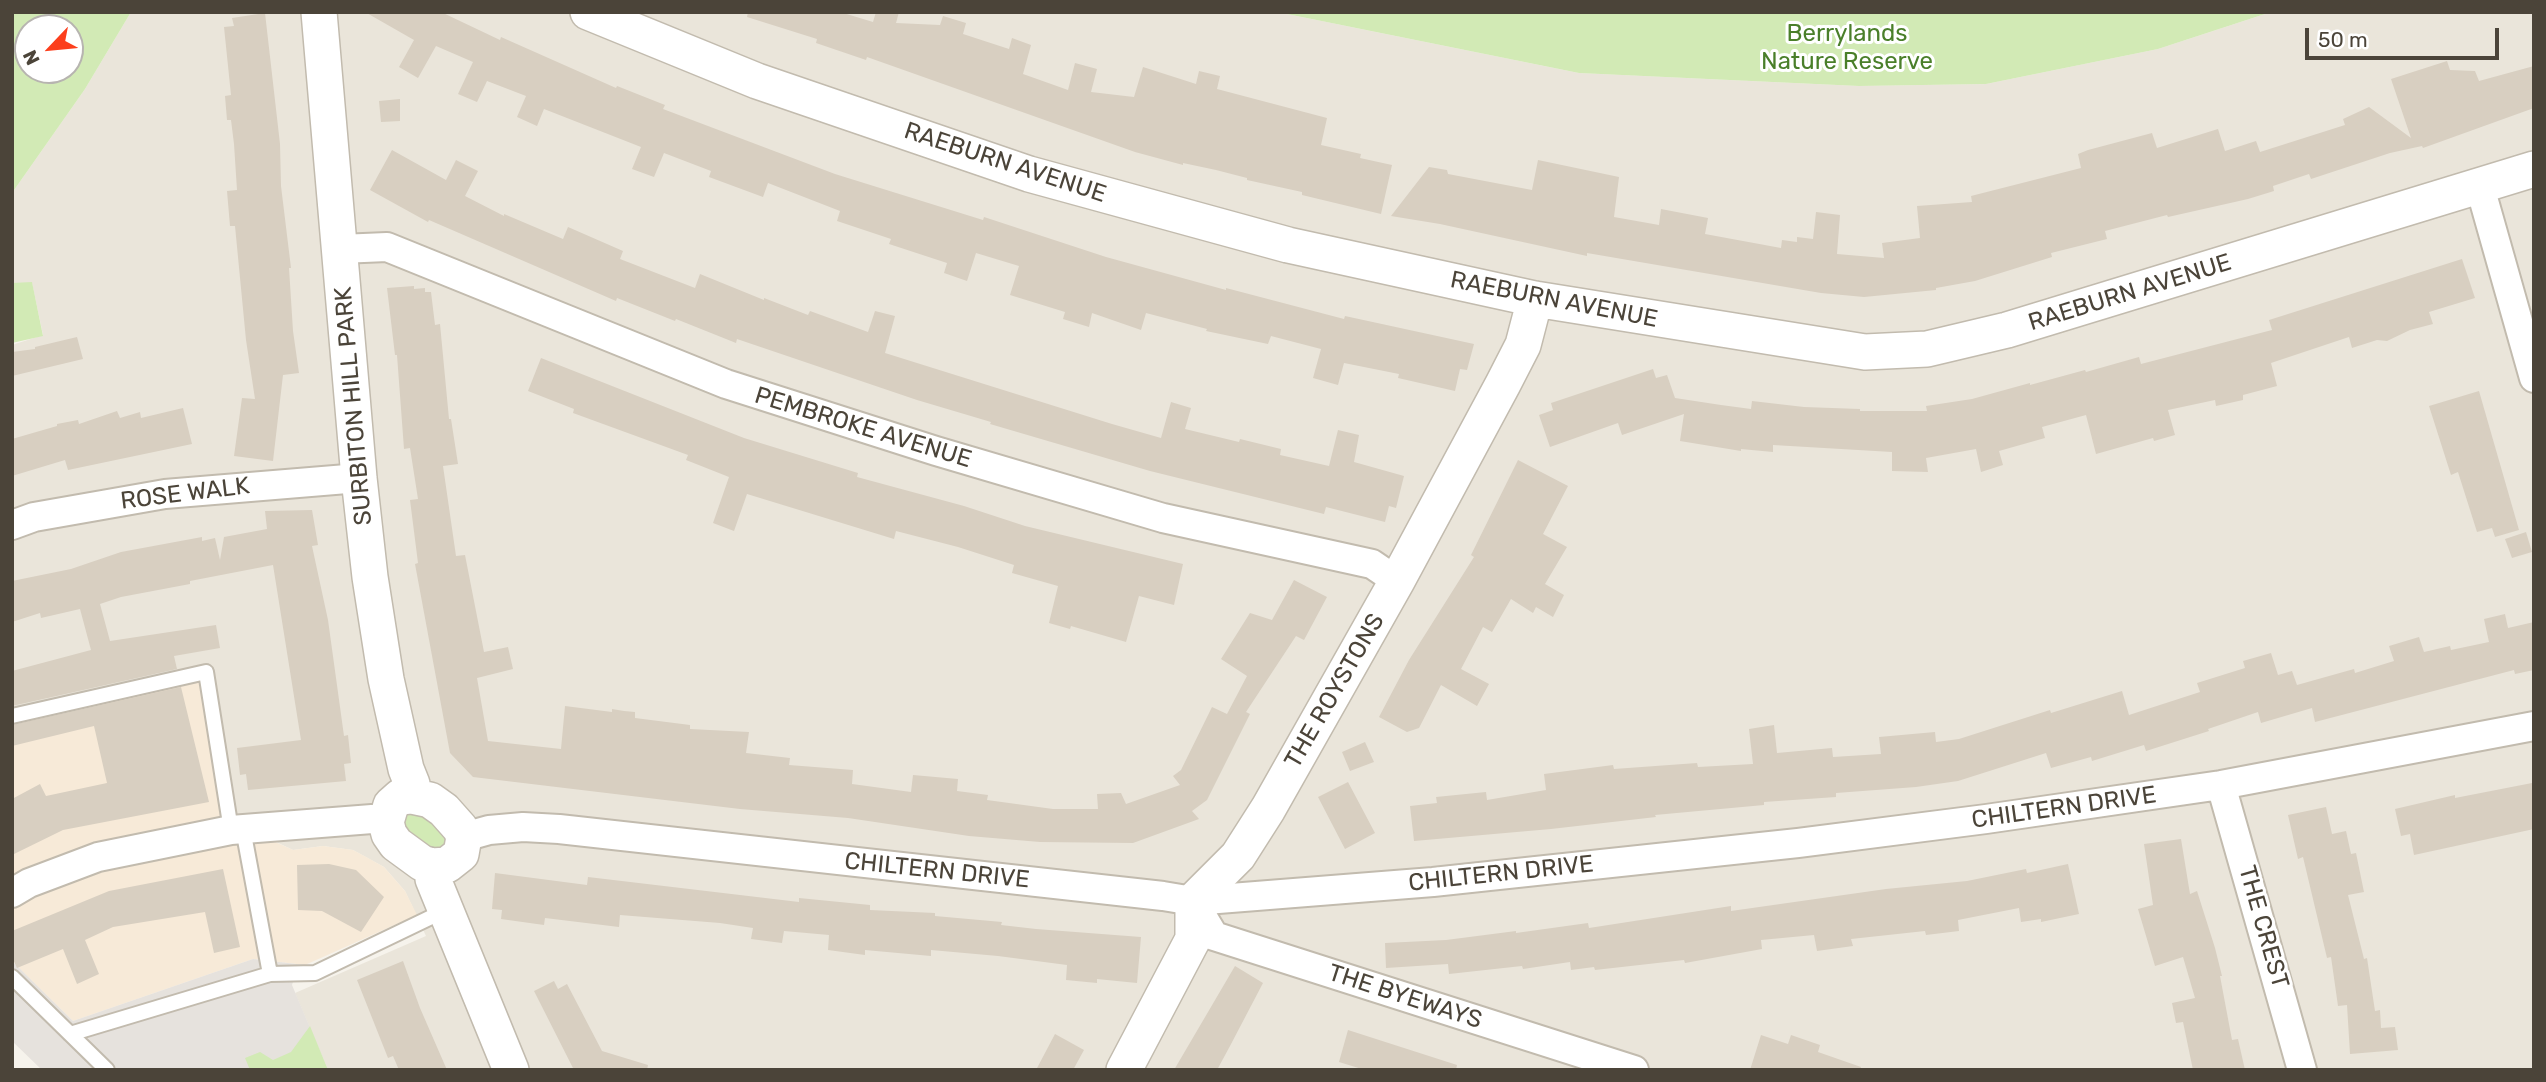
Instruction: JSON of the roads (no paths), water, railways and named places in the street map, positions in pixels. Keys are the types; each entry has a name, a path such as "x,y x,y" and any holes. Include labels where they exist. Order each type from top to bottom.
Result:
{"street":[{"name":"SURBITON HILL PARK","path":"319,12 370,577 386,679 406,769 412,784 411,796"},
{"name":"RAEBURN AVENUE","path":"588,12 757,80 1029,174 1288,245 1535,299 1865,352 1927,349 2059,315 2534,169"},
{"path":"2480,187 2534,378"},
{"name":"PEMBROKE AVENUE","path":"340,248 387,247 726,384 936,452 1163,518 1372,564 1397,581"},
{"name":"THE ROYSTONS","path":"1193,901 1238,856 1268,809 1397,581 1518,355 1535,299"},
{"name":"ROSE WALK","path":"12,525 34,517 165,494 359,478"},
{"name":"CHILTERN DRIVE","path":"464,837 489,830 523,827 559,829 1193,901 1433,882 1798,843 2221,785 2534,726"},
{"name":"THE CREST","path":"2221,785 2302,1070"},
{"path":"400,797 430,800 454,820 464,837 461,854 447,865 432,866 422,863 396,844 389,834 386,822 391,805 400,797"},
{"path":"12,893 30,883 98,857 237,829 361,820 386,822"},
{"path":"432,866 433,879 511,1070"},
{"path":"1125,1070 1193,939 1193,901"},
{"name":"THE BYEWAYS","path":"1193,901 1213,936 1634,1070"}],"lane":[{"path":"12,716 206,671 237,829 270,974"},
{"path":"70,1034 270,974 315,973 447,909"},
{"path":"12,977 107,1070"}],"park label":[{"name":"Berrylands Nature Reserve","path":"1847,48"}]}
